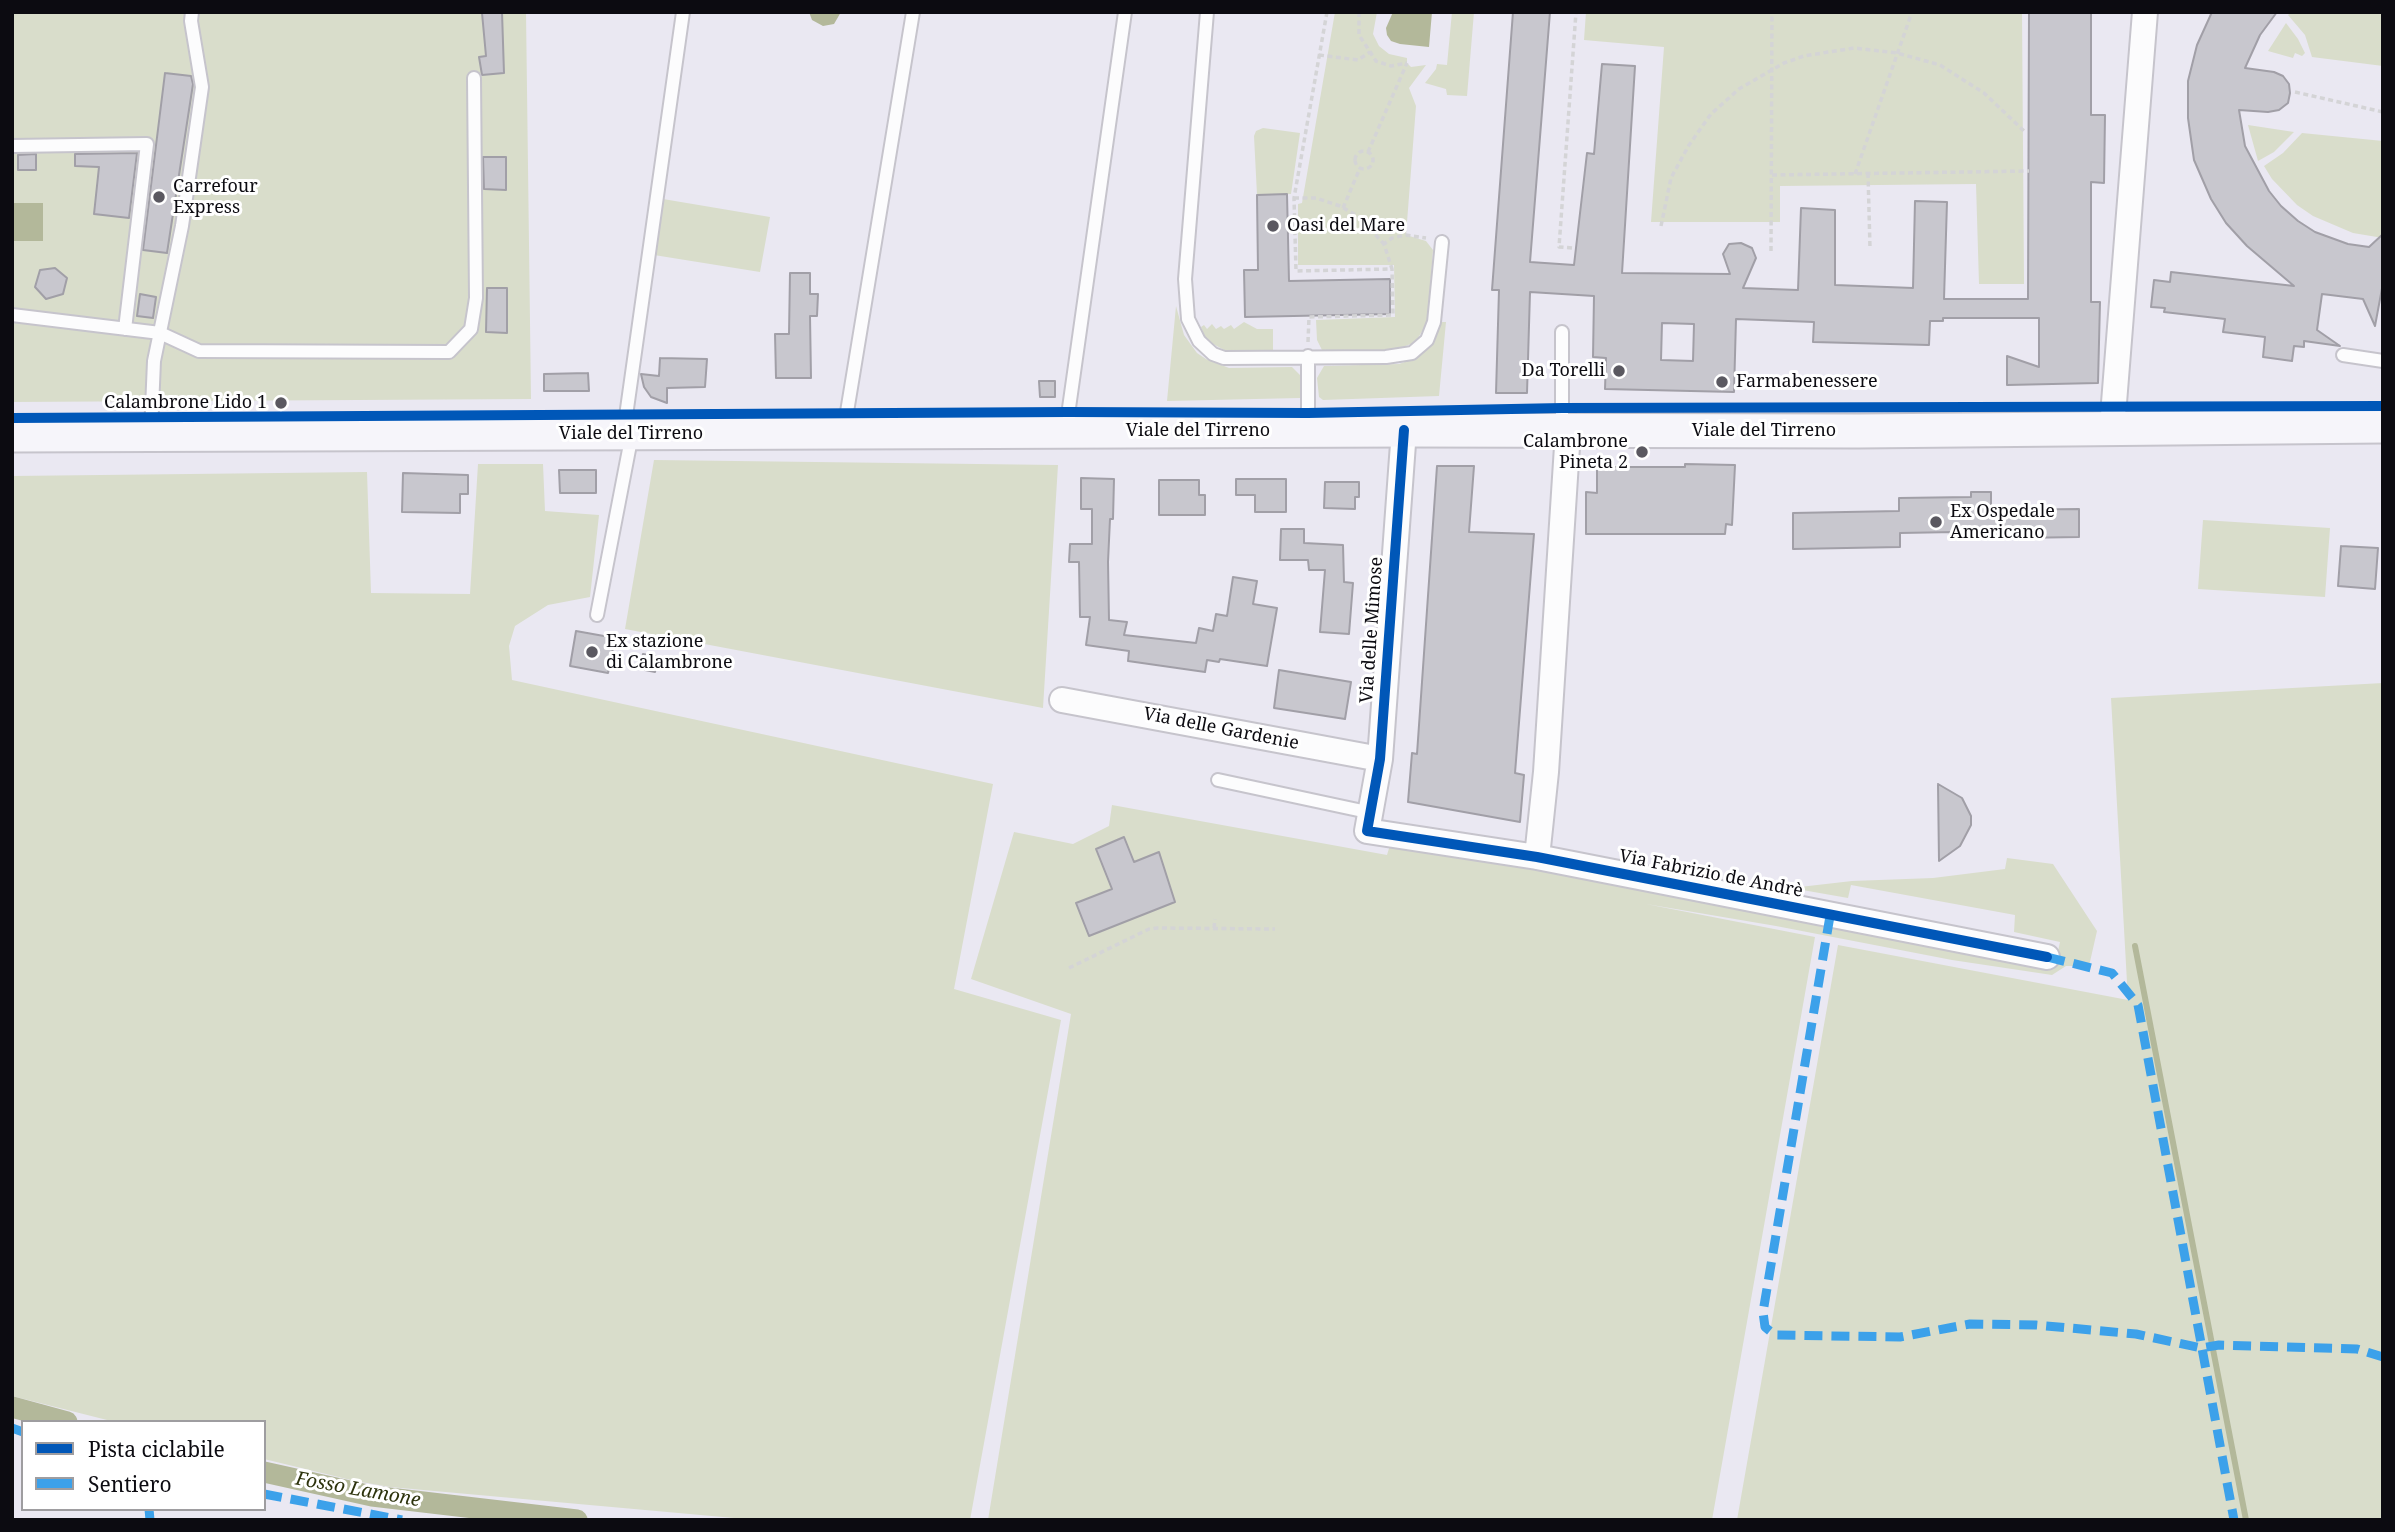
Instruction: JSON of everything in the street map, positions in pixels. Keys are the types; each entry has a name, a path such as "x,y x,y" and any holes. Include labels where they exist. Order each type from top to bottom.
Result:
{"main road":[{"name":"Viale del Tirreno","path":"12,435 844,434 1308,430 1859,431 2383,426"}],"street":[{"path":"2112,428 2145,12"},
{"name":"Via delle Mimose","path":"1369,822 1380,759 1404,430"},
{"path":"1537,857 1547,759 1565,431"},
{"name":"Via delle Gardenie","path":"1062,700 1380,759"},
{"name":"Via Fabrizio de Andrè","path":"1369,822 2047,957"}],"lane":[{"path":"150,436 154,361 182,226 202,88 191,21 192,12"},
{"path":"597,615 628,434 683,12"},
{"path":"844,434 913,12"},
{"path":"1066,432 1125,12"},
{"path":"1207,12 1185,279 1188,319 1199,341 1213,354 1224,358 1397,356 1412,353 1427,340 1434,323 1442,242"},
{"path":"12,315 160,333 200,351 449,352 471,329 477,298 474,78"},
{"path":"12,146 147,144 125,329"},
{"path":"1562,332 1565,431"},
{"path":"2343,355 2383,361"},
{"path":"1308,356 1308,430"},
{"path":"1218,780 1369,822"}],"path":[{"path":"1327,12 1294,198 1296,271 1392,269"},
{"path":"1359,12 1357,28 1376,61 1384,65 1407,63 1368,152"},
{"path":"1572,248 1559,247 1576,12"},
{"path":"1771,251 1772,12"},
{"path":"1855,174 1912,12"},
{"path":"1661,226 1671,178 1689,145 1711,114 1739,89 1804,56 1854,48 1897,54 1940,65 1962,77 2008,113 2024,131"},
{"path":"1320,55 1354,61 1370,52"},
{"path":"2295,92 2383,111"},
{"path":"1361,152 1368,152 1373,159 1372,164 1367,169 1360,168 1355,164 1355,158 1361,152"},
{"path":"1343,208 1360,168"},
{"path":"1772,175 2029,171"},
{"path":"1868,173 1870,247"},
{"path":"1294,198 1316,198 1359,217 1384,244 1392,269 1393,315 1309,317 1308,356"},
{"path":"1384,244 1392,238 1406,236 1442,242"},
{"path":"1214,928 1215,919"},
{"path":"1069,968 1149,929 1275,929"}],"shaded area":[{"path":"12,12 526,12 531,399 12,402"},
{"path":"809,12 841,12 834,24 823,26 812,20"},
{"path":"1335,12 1377,12 1373,34 1379,46 1389,54 1407,58 1411,67 1426,65 1409,88 1416,106 1406,235 1426,241 1433,250 1428,315 1427,323 1418,338 1411,344 1394,350 1322,350 1317,340 1316,320 1395,317 1394,265 1298,265 1298,204 1302,203"},
{"path":"1393,12 1432,12 1429,47 1391,41 1386,28"},
{"path":"1452,12 1474,12 1467,96 1447,95 1446,89 1425,83 1437,64 1447,65"},
{"path":"1586,12 2022,12 2024,284 1979,284 1976,184 1780,186 1780,222 1651,222 1664,47 1584,40"},
{"path":"2291,12 2383,12 2383,66 2312,57 2305,35 2288,15"},
{"path":"2286,23 2305,53 2302,56 2295,53 2293,58 2268,51"},
{"path":"2248,125 2294,132 2274,152 2258,161"},
{"path":"1263,128 1300,133 1291,194 1257,195 1254,136 1256,131"},
{"path":"2302,133 2383,141 2383,238 2353,233 2313,216 2297,205 2272,179 2264,166 2283,153"},
{"path":"663,199 770,217 760,272 654,255"},
{"path":"12,203 43,203 43,241 12,241"},
{"path":"1176,306 1184,335 1197,353 1229,368 1292,367 1300,375 1300,398 1167,401"},
{"path":"1244,322 1257,329 1273,329 1273,350 1228,352 1205,337 1201,327 1204,325 1207,329 1212,324 1216,329 1221,326 1224,329 1231,325 1234,329"},
{"path":"1441,322 1446,322 1439,396 1323,400 1319,397 1317,378 1324,366 1399,364 1413,359 1429,348"},
{"path":"654,460 1058,465 1043,708 625,629"},
{"path":"478,464 543,464 545,511 599,515 590,597 548,605 515,626 509,646 512,680 993,784 954,989 1061,1020 970,1520 756,1520 390,1487 266,1459 266,1420 107,1420 12,1396 12,476 367,472 371,593 470,594"},
{"path":"2203,520 2330,528 2325,597 2198,589"},
{"path":"2383,683 2383,1520 1737,1520 1838,945 2128,1000 2111,698"},
{"path":"1112,805 1387,855 1390,845 1398,841 2057,956 2060,942 2014,932 2015,915 1851,885 1848,898 1791,888 1852,881 1933,878 2005,869 2007,858 2053,864 2097,931 2089,966 2066,966 2052,975 1952,960 1646,904 1815,937 1712,1520 988,1520 1071,1014 971,979 1014,832 1073,844 1109,826"}],"building":[{"path":"502,12 504,73 482,75 479,57 486,56 482,13"},
{"path":"1513,12 1550,12 1530,262 1574,265 1587,153 1594,154 1602,64 1635,66 1622,273 1730,274 1723,254 1729,244 1741,243 1752,248 1756,258 1743,288 1798,290 1801,208 1835,210 1835,285 1913,288 1915,201 1947,202 1944,299 2028,299 2029,12 2091,12 2091,115 2105,115 2104,183 2091,182 2091,302 2100,302 2098,383 2007,385 2007,356 2039,367 2039,318 1943,318 1943,321 1930,321 1929,345 1813,342 1814,322 1736,319 1734,392 1605,389 1606,358 1593,357 1594,296 1530,292 1527,393 1496,393 1499,290 1492,290","holes":["1662,323 1694,324 1693,361 1661,360"]},
{"path":"2212,12 2277,12 2260,35 2245,68 2283,76 2289,84 2288,103 2279,110 2268,112 2239,110 2245,146 2269,191 2281,206 2315,232 2348,244 2369,247 2383,234 2383,283 2375,326 2363,299 2322,294 2317,330 2340,346 2304,341 2304,347 2294,346 2292,361 2263,357 2265,337 2223,332 2225,319 2164,312 2165,308 2151,307 2154,280 2170,282 2171,272 2294,286 2247,246 2226,223 2211,199 2194,160 2188,118 2188,81 2197,45"},
{"path":"165,73 191,76 193,84 167,253 143,250"},
{"path":"137,153 129,218 94,214 99,167 75,166 75,154"},
{"path":"36,154 36,170 18,170 18,155"},
{"path":"483,157 506,157 506,190 484,189"},
{"name":"Oasi del Mare","path":"1287,194 1289,281 1390,279 1390,314 1245,317 1244,270 1258,270 1257,195"},
{"path":"55,268 67,278 63,294 46,299 35,287 40,270"},
{"path":"790,273 810,273 810,294 818,294 817,316 810,316 811,378 776,378 775,334 789,334"},
{"path":"487,288 507,288 507,333 486,332"},
{"path":"140,294 156,297 153,318 137,316"},
{"path":"660,358 707,359 705,387 667,388 667,403 651,397 644,387 641,374 659,376"},
{"path":"588,373 589,391 544,391 544,374"},
{"path":"1039,381 1055,381 1055,397 1040,397"},
{"path":"1685,464 1735,465 1732,525 1726,524 1725,534 1586,534 1586,492 1597,493 1597,467 1685,467"},
{"path":"1437,466 1474,466 1469,532 1534,534 1515,773 1524,775 1520,822 1408,802 1412,753 1417,754"},
{"path":"559,470 596,470 596,493 560,493"},
{"path":"403,473 468,475 468,494 460,494 460,513 402,512"},
{"path":"1081,478 1114,479 1108,562 1109,620 1127,622 1124,635 1196,643 1199,628 1213,631 1216,614 1227,616 1233,577 1257,581 1253,604 1277,608 1267,666 1220,659 1219,662 1207,660 1205,672 1128,661 1129,651 1086,645 1090,617 1080,617 1079,562 1069,562 1070,544 1092,544 1092,509 1081,509"},
{"path":"1236,479 1286,479 1286,512 1255,512 1255,495 1236,495"},
{"path":"1159,480 1199,480 1199,495 1205,495 1205,515 1159,515"},
{"path":"1325,482 1359,482 1359,497 1355,497 1355,509 1324,508"},
{"name":"Ex Ospedale Americano","path":"1971,492 1991,492 1991,510 2079,509 2079,537 1955,539 1955,532 1900,533 1900,547 1793,549 1793,513 1899,511 1899,498 1971,497"},
{"path":"1281,529 1304,529 1304,543 1343,545 1344,582 1353,583 1349,634 1320,632 1325,570 1309,570 1308,560 1280,560"},
{"path":"2341,546 2378,548 2375,589 2338,586"},
{"name":"Ex stazione di Calambrone","path":"576,631 615,638 608,673 570,666"},
{"path":"643,654 658,657 655,672 640,669"},
{"path":"1279,670 1351,682 1345,719 1274,708"},
{"path":"1938,784 1962,798 1971,816 1971,825 1960,846 1939,861"},
{"path":"1124,837 1134,862 1159,852 1175,902 1089,936 1076,903 1112,889 1096,849"}],"waterway":[{"path":"2135,946 2246,1520"},
{"name":"Fosso Lamone","path":"12,1407 60,1420"},
{"name":"Fosso Lamone","path":"266,1472 372,1496 577,1520"}],"marked path":[{"path":"1830,916 1763,1312 1765,1327 1775,1335 1900,1337 1970,1324 2036,1325 2136,1334 2201,1348 2219,1345 2357,1349 2383,1357"},
{"path":"2047,957 2112,973 2138,1005 2234,1520"},
{"path":"12,1428 21,1431"},
{"path":"266,1494 402,1520"},
{"path":"149,1511 150,1520"}],"cycle path":[{"path":"12,418 1308,413 1562,408 2383,406"},
{"path":"1404,430 1380,759 1367,831 1537,857 2047,957"}],"place":[{"name":"Carrefour Express","path":"159,197"},
{"name":"Oasi del Mare","path":"1273,226"},
{"name":"Da Torelli","path":"1619,371"},
{"name":"Farmabenessere","path":"1722,382"},
{"name":"Calambrone Lido 1","path":"281,403"},
{"name":"Calambrone Pineta 2","path":"1642,452"},
{"name":"Ex Ospedale Americano","path":"1936,522"},
{"name":"Ex stazione di Calambrone","path":"592,652"}]}
